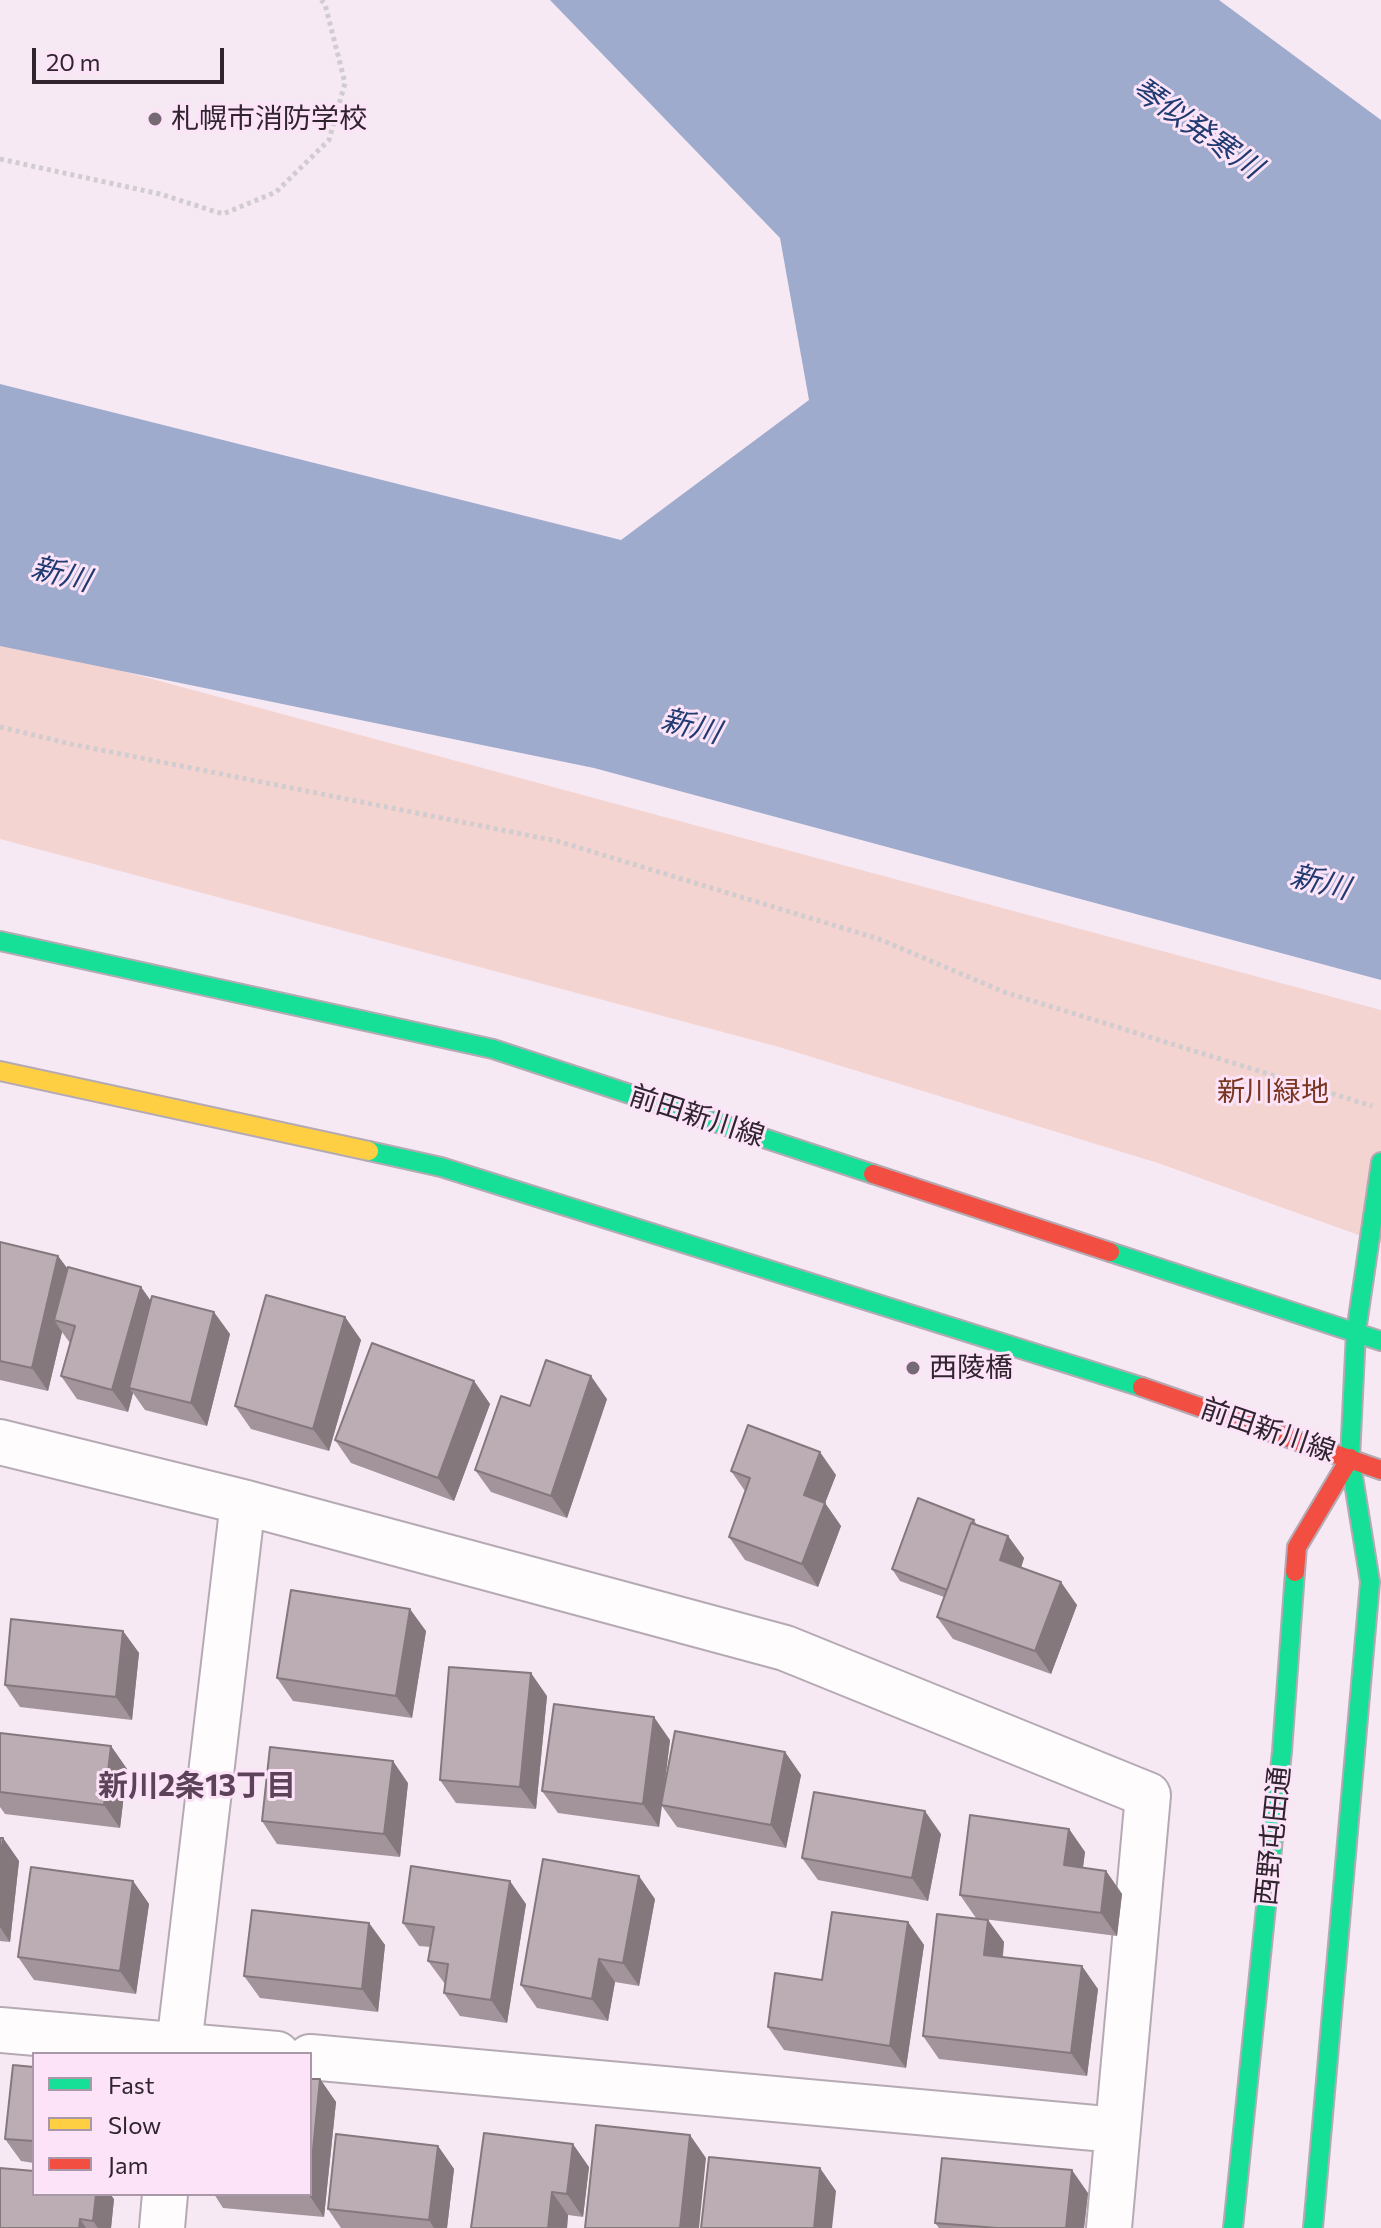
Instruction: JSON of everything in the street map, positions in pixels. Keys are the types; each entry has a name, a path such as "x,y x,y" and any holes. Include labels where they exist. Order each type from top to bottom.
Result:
{"main road":[{"name":"前田新川線","path":"0,941 493,1049 1381,1341"},
{"name":"前田新川線","path":"0,1071 441,1167 1138,1386 1381,1470"},
{"name":"西野屯田通","path":"1313,2228 1370,1582 1350,1458 1356,1332 1381,1162"},
{"name":"西野屯田通","path":"1233,2228 1282,1751 1297,1547 1350,1458"}],"street":[{"path":"0,1442 243,1502 785,1648 1148,1795 1109,2228"},
{"path":"179,2050 243,1502"},
{"path":"0,2030 179,2050 228,2052"},
{"path":"312,2057 1117,2130"},
{"path":"162,2228 165,2196"}],"path":[{"path":"0,159 160,194 223,214 276,192 329,140 345,83 325,4 321,0"},
{"path":"0,727 71,744 557,841 879,939 1004,992 1381,1109"}],"green space":[{"name":"新川緑地","path":"0,638 1381,1010 1381,1243 1158,1163 779,1047 0,839"}],"water":[{"path":"550,0 1219,0 1381,120 1381,980 594,768 0,646 0,384 621,540 809,400 780,238"}],"building":[{"path":"0,1242 58,1256 32,1368 0,1361"},
{"path":"68,1267 141,1287 112,1390 61,1376 75,1326 54,1320"},
{"path":"266,1295 345,1317 313,1429 235,1406"},
{"path":"152,1296 214,1312 191,1403 129,1388"},
{"path":"372,1343 474,1381 438,1478 335,1440"},
{"path":"546,1360 591,1376 551,1496 475,1470 501,1396 530,1406"},
{"path":"748,1425 820,1452 804,1495 825,1503 802,1564 729,1537 750,1478 731,1471"},
{"path":"918,1498 974,1520 947,1590 892,1569"},
{"path":"971,1523 1008,1536 1000,1560 1061,1582 1035,1651 937,1617"},
{"path":"291,1590 410,1609 396,1696 277,1678"},
{"path":"11,1619 123,1631 116,1697 5,1685"},
{"path":"449,1667 531,1673 520,1787 440,1780"},
{"path":"554,1704 654,1717 643,1804 542,1791"},
{"path":"675,1731 785,1752 771,1825 661,1805"},
{"path":"0,1733 111,1746 104,1805 0,1792"},
{"path":"270,1747 393,1761 384,1834 262,1821"},
{"path":"814,1792 925,1811 912,1878 802,1858"},
{"path":"970,1815 1069,1829 1064,1865 1106,1871 1101,1913 960,1895"},
{"path":"543,1859 639,1876 623,1963 599,1959 592,1999 521,1985"},
{"path":"411,1866 510,1881 491,2000 444,1993 448,1964 428,1961 434,1927 403,1923"},
{"path":"31,1867 133,1881 120,1971 18,1957"},
{"path":"252,1910 369,1923 362,1989 244,1976"},
{"path":"832,1912 908,1922 890,2046 768,2027 775,1973 822,1980"},
{"path":"937,1914 988,1920 984,1955 1082,1966 1071,2053 923,2036"},
{"path":"13,2065 32,2067 32,2141 5,2139"},
{"path":"312,2079 320,2079 312,2160"},
{"path":"596,2125 690,2135 680,2228 585,2228"},
{"path":"484,2133 573,2144 567,2194 552,2192 548,2228 471,2228"},
{"path":"336,2134 438,2146 429,2220 328,2209"},
{"path":"709,2157 820,2168 814,2228 701,2228"},
{"path":"942,2158 1072,2170 1066,2228 997,2228 935,2223"},
{"path":"0,2168 32,2171 32,2196 96,2196 93,2221 80,2219 79,2228 0,2228"}],"traffic: fast":[{"path":"0,941 493,1049 873,1174"},
{"path":"369,1151 441,1167 1142,1387"},
{"path":"1313,2228 1370,1582 1350,1458 1356,1332 1381,1162"},
{"path":"1110,1252 1381,1341"},
{"path":"1233,2228 1282,1751 1295,1572"}],"traffic: slow":[{"path":"0,1071 369,1151"}],"traffic: jam":[{"path":"873,1174 1110,1252"},
{"path":"1142,1387 1381,1470"},
{"path":"1295,1572 1297,1547 1350,1458"}],"place":[{"name":"札幌市消防学校","path":"155,119"},
{"name":"西陵橋","path":"913,1368"}],"district":[{"name":"新川2条13丁目","path":"197,1786"}],"water label":[{"name":"琴似発寒川","path":"1197,128"},
{"name":"新川","path":"61,574"},
{"name":"新川","path":"691,726"},
{"name":"新川","path":"1320,882"}]}
